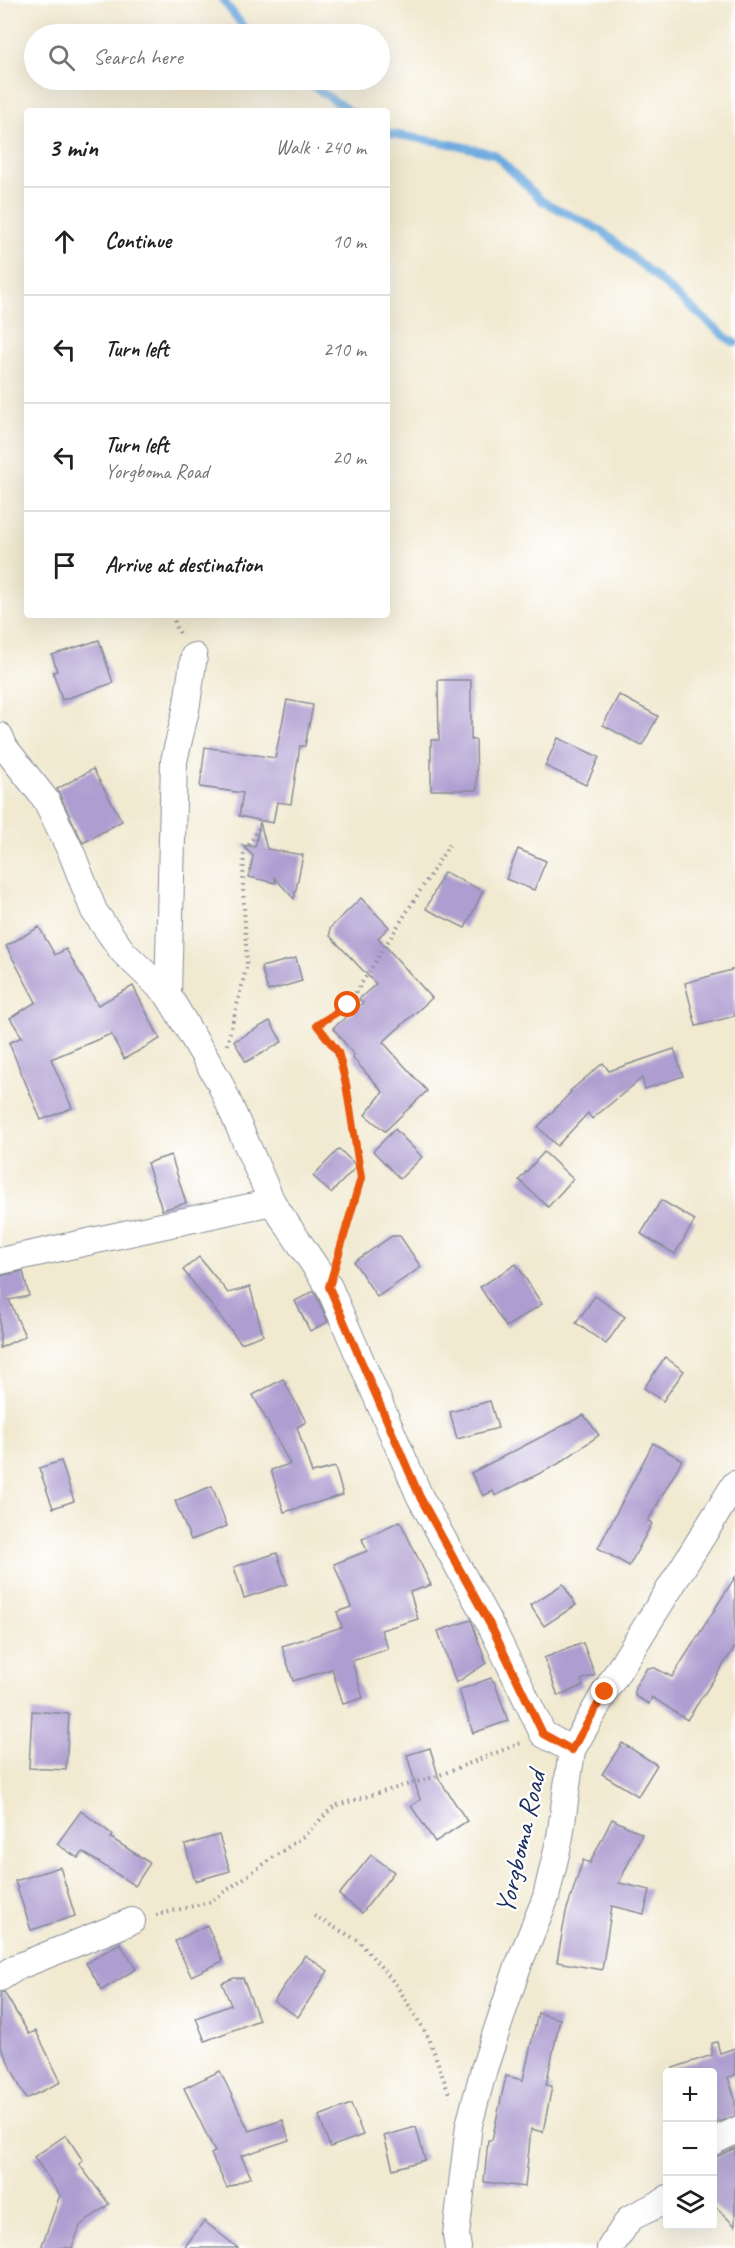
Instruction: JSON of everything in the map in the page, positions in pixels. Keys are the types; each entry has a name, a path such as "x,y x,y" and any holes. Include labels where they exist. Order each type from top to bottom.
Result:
{"street":[{"path":"168,995 174,760 186,710 194,656"},
{"path":"0,736 5,748 46,800 72,854 94,910 123,952 168,995 219,1081 272,1202 329,1287 420,1497 494,1632 543,1734 572,1750"},
{"path":"0,1261 272,1202"},
{"name":"Yorgboma Road","path":"458,2248 456,2235 469,2125 484,2069 518,1969 546,1897 560,1837 572,1750 605,1692 735,1484"},
{"path":"0,1978 17,1967 132,1921"},
{"path":"717,2140 735,2131"},
{"path":"610,2248 630,2218 663,2202"}],"path":[{"path":"219,1081 247,965 243,887 244,853 259,828"},
{"path":"329,1287 361,1178 346,1084 338,1052 317,1025 348,1005 449,845"},
{"path":"132,1921 210,1902 305,1835 334,1806 436,1776 543,1734"},
{"path":"314,1916 359,1941 397,1986 429,2038 452,2103 469,2125"}],"building":[{"path":"99,640 113,683 62,700 53,672 57,671 52,655"},
{"path":"438,680 471,680 471,740 476,740 477,790 431,790 431,740 439,740"},
{"path":"619,695 658,716 642,746 603,725"},
{"path":"287,700 313,705 305,746 300,746 291,804 277,802 273,823 239,816 243,793 200,787 205,747 275,758"},
{"path":"558,738 599,757 586,785 545,766"},
{"path":"93,769 122,821 83,843 57,789"},
{"path":"260,822 267,849 303,855 294,899 275,878 276,883 249,877 253,856 242,845 255,847"},
{"path":"518,849 546,861 534,890 506,879"},
{"path":"444,872 483,891 465,928 426,909"},
{"path":"361,898 389,927 378,938 432,998 383,1042 427,1091 385,1131 365,1115 383,1092 352,1057 354,1055 333,1028 363,1003 359,999 376,984 330,936 330,928"},
{"path":"39,927 55,955 66,949 98,1005 133,986 160,1039 124,1059 111,1034 51,1059 72,1108 41,1120 9,1043 22,1037 10,1018 36,1002 6,946"},
{"path":"296,958 302,981 268,991 261,967"},
{"path":"735,969 735,1016 696,1026 685,983"},
{"path":"270,1021 282,1042 246,1062 234,1041"},
{"path":"674,1049 683,1076 645,1089 642,1078 592,1119 588,1113 557,1146 538,1127 570,1091 603,1063 609,1071"},
{"path":"395,1129 422,1157 400,1179 373,1151"},
{"path":"339,1149 357,1166 331,1193 313,1176"},
{"path":"544,1152 573,1179 548,1207 519,1180"},
{"path":"171,1155 186,1203 162,1210 147,1163"},
{"path":"661,1200 695,1220 675,1254 641,1234"},
{"path":"392,1236 400,1236 421,1267 377,1297 354,1262"},
{"path":"199,1257 228,1293 250,1287 263,1335 241,1343 183,1270"},
{"path":"516,1264 542,1304 506,1327 480,1287"},
{"path":"23,1271 29,1296 9,1300 25,1336 0,1348 0,1276"},
{"path":"314,1291 328,1322 310,1331 295,1301"},
{"path":"595,1296 625,1317 606,1344 576,1323"},
{"path":"665,1357 684,1371 663,1401 644,1388"},
{"path":"283,1379 306,1422 297,1427 312,1473 335,1467 343,1495 284,1512 271,1470 290,1464 253,1395"},
{"path":"490,1401 498,1428 457,1439 450,1412"},
{"path":"584,1415 599,1435 558,1464 495,1496 493,1491 483,1496 471,1473"},
{"path":"653,1443 682,1460 648,1521 652,1523 629,1566 598,1548"},
{"path":"61,1461 74,1501 53,1508 39,1468"},
{"path":"212,1486 227,1526 191,1540 175,1501"},
{"path":"400,1521 431,1585 410,1592 418,1619 381,1630 388,1649 352,1661 363,1698 343,1704 332,1669 293,1681 282,1646 342,1627 337,1612 351,1607 334,1564 367,1551 362,1539"},
{"path":"277,1553 287,1584 244,1598 234,1567"},
{"path":"735,1577 735,1647 687,1720 652,1697 649,1704 635,1696 635,1687 647,1668 655,1668 672,1677"},
{"path":"563,1584 576,1605 544,1626 530,1605"},
{"path":"471,1620 486,1663 456,1683 438,1631"},
{"path":"583,1643 595,1675 581,1680 583,1686 558,1696 544,1658"},
{"path":"491,1678 508,1721 473,1733 459,1690"},
{"path":"32,1711 69,1714 66,1770 29,1768"},
{"path":"622,1743 657,1765 638,1796 602,1774"},
{"path":"430,1748 439,1779 467,1821 435,1842 411,1806 420,1800 407,1755"},
{"path":"81,1811 113,1835 111,1838 150,1863 135,1886 83,1852 78,1858 57,1844"},
{"path":"612,1819 642,1834 619,1883 650,1890 644,1914 612,1906 602,1970 557,1962 566,1912 583,1860 590,1863"},
{"path":"219,1835 230,1871 195,1881 185,1845"},
{"path":"371,1855 394,1872 362,1913 339,1895"},
{"path":"60,1867 75,1916 31,1930 15,1881"},
{"path":"207,1925 223,1961 191,1976 175,1941"},
{"path":"120,1943 136,1969 102,1990 86,1963"},
{"path":"305,1955 328,1971 298,2017 274,2001"},
{"path":"234,1978 243,1978 259,2020 205,2041 196,2018 231,2005 222,1983"},
{"path":"4,1992 29,2034 36,2031 61,2082 26,2099 0,2045 0,1993"},
{"path":"538,2013 560,2019 546,2085 552,2086 543,2132 531,2129 525,2187 484,2182 488,2140 492,2140 506,2076 523,2080"},
{"path":"717,2042 720,2053 735,2048 735,2075 728,2077 735,2099 735,2116 717,2122 717,2068 673,2068 712,2055 712,2043"},
{"path":"220,2071 249,2131 283,2120 289,2140 241,2156 251,2177 227,2188 211,2154 215,2152 184,2088"},
{"path":"351,2104 363,2135 330,2147 319,2116"},
{"path":"416,2127 425,2160 393,2169 384,2136"},
{"path":"66,2135 83,2161 79,2164 109,2204 80,2226 72,2248 41,2248 60,2195 34,2157"},
{"path":"735,2148 735,2226 717,2208 717,2157"},
{"path":"204,2221 238,2248 184,2248"}],"waterway":[{"path":"223,0 241,24"},
{"path":"319,90 346,108"},
{"path":"390,134 494,154 542,201 602,231 735,343"}],"route":[{"path":"348,1005 317,1025 338,1052 346,1084 361,1178 329,1287 420,1497 494,1632 543,1734 572,1750 605,1692"}]}
